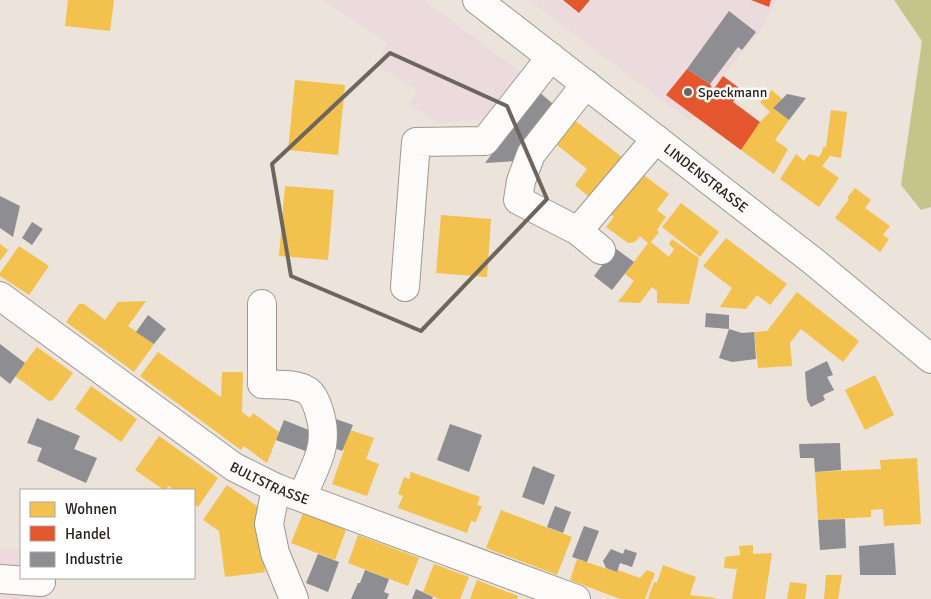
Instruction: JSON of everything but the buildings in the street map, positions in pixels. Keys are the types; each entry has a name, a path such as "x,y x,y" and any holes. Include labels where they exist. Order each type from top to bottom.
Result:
{"street":[{"name":"LINDENSTRASSE","path":"477,0 813,261 931,359"},
{"path":"405,287 416,142 485,141 551,57"},
{"path":"586,84 531,154 521,181 518,200 578,232 601,250"},
{"path":"578,232 656,139"},
{"name":"BULTSTRASSE","path":"0,296 234,467 276,488 576,599"},
{"path":"262,304 262,384 295,386 310,392 324,424 323,446 302,497"},
{"path":"276,488 269,524 275,553 294,599"},
{"path":"0,579 41,582"}],"highlighted area":[{"path":"390,53 507,106 547,199 421,331 291,276 272,164"}],"shaded area":[{"path":"322,0 424,0 523,74 487,119 437,123 409,105 417,91 376,65 388,43"},
{"path":"529,0 777,0 759,33 689,121"},
{"path":"894,0 931,0 931,207 921,210 901,185 922,41"},
{"path":"0,548 20,550 20,579 50,579 48,599 0,599"}],"place":[{"name":"Speckmann","path":"688,92"}]}
